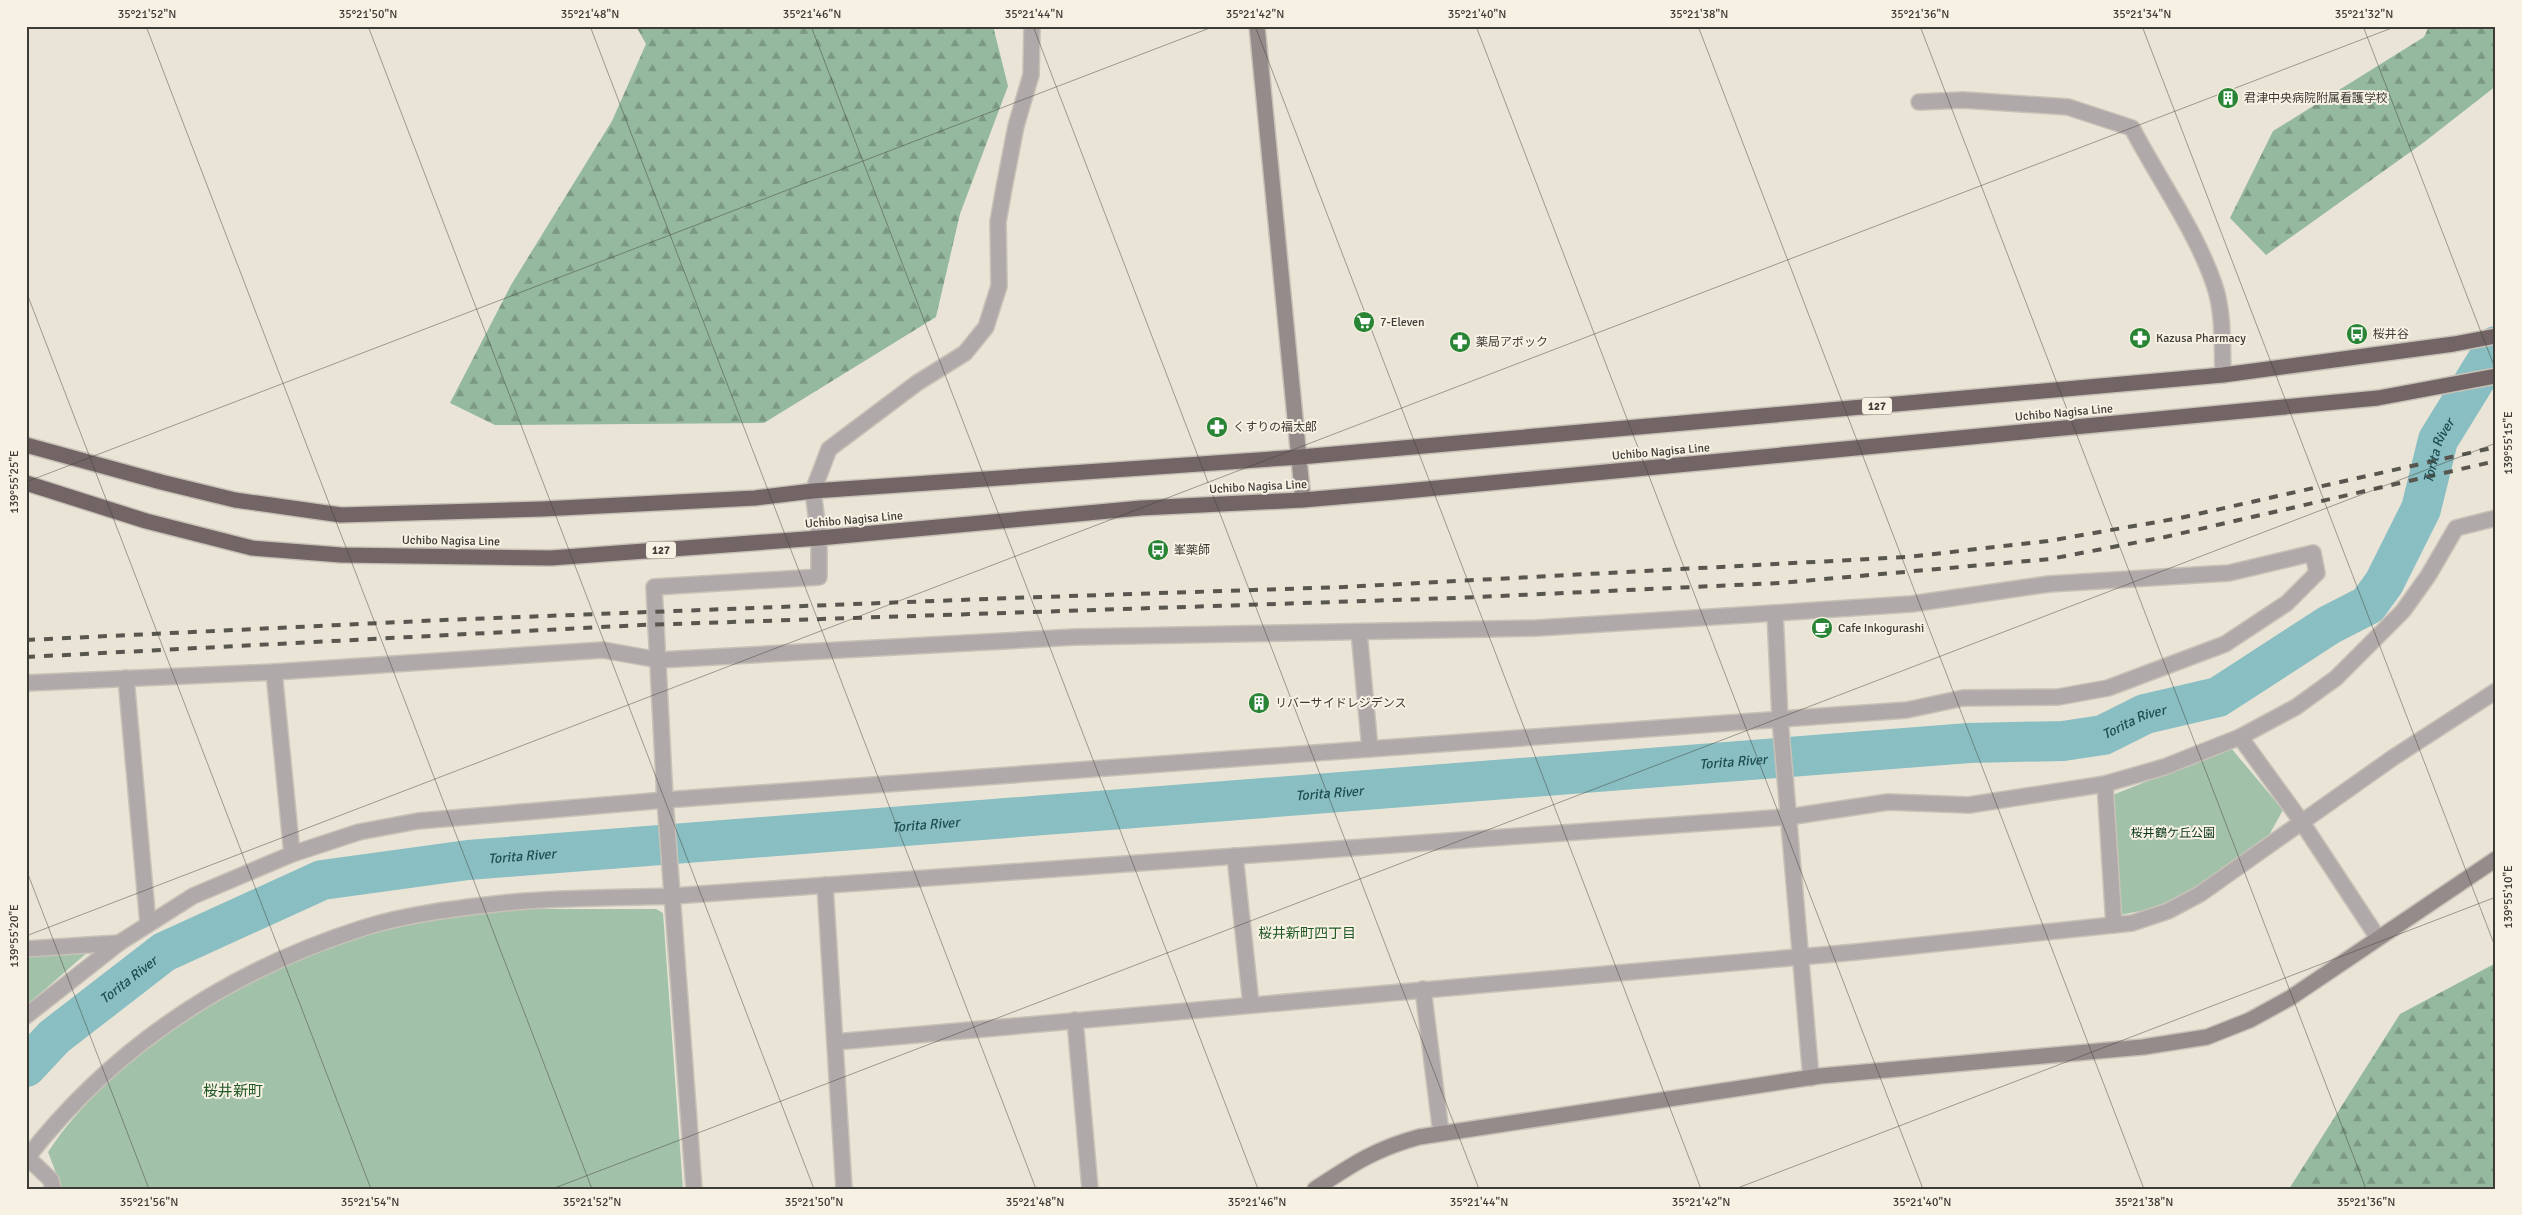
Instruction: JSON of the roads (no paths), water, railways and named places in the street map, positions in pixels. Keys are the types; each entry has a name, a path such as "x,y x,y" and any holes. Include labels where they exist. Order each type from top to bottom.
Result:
{"highway":[{"name":"Uchibo Nagisa Line","path":"26,445 161,482 240,500 341,515 542,509 755,498 813,491 1300,457 2223,375 2454,344 2496,336"},
{"name":"Uchibo Nagisa Line","path":"26,483 146,521 252,548 341,555 551,558 819,538 1142,508 1303,500 2368,399 2496,376"}],"street":[{"path":"694,1189 665,800 654,587 819,577 819,538 813,491 829,449 916,383 965,353 986,327 999,286 998,222 1016,126 1031,75 1032,26"},
{"path":"1257,26 1303,500"},
{"path":"1919,102 1963,100 2068,107 2132,128 2192,235 2215,285 2222,332 2223,375"},
{"path":"53,1189 51,1180 27,1158 108,1070 177,1016 232,982 295,953 364,928 427,914 505,903 673,896 1235,856 1888,802 1969,805 2105,784 2164,767 2240,738 2296,707 2336,678 2403,611 2428,576 2456,528 2496,518"},
{"path":"26,683 274,672 603,650 659,660 1075,637 1537,628 1911,604 2049,584 2229,573 2314,552 2318,573 2287,603 2225,644 2108,688 2058,697 1963,698 1907,710 1780,724 1370,748 665,800 418,821 359,832 292,854 193,896 119,943 26,1016"},
{"path":"1775,613 1780,724 1811,1078"},
{"path":"1358,632 1370,748"},
{"path":"274,672 292,854"},
{"path":"126,678 148,924"},
{"path":"835,1042 1801,957 2132,922 2168,911 2200,894 2301,821 2496,691"},
{"path":"2240,738 2301,821 2378,938"},
{"path":"2105,784 2114,925"},
{"path":"1235,856 1251,1004"},
{"path":"1315,1189 1361,1158 1386,1146 1441,1133 1811,1078 2143,1047 2207,1037 2250,1020 2290,998 2496,859"},
{"path":"825,885 844,1189"},
{"path":"26,949 119,943"},
{"path":"1423,989 1441,1133"},
{"path":"1075,1020 1090,1189"}],"waterway":[{"name":"Torita River","path":"26,1067 54,1037 164,952 322,880 468,860 1969,743 2063,741 2103,735 2145,714 2218,697 2329,625 2368,605 2384,583 2421,509 2438,440 2496,346"}],"railway":[{"path":"26,640 443,620 1344,587 1907,557 2048,541 2180,518 2496,447"},
{"path":"26,657 641,625 1455,598 1780,583 2050,559 2165,537 2496,461"}],"place":[{"name":"君津中央病院附属看護学校","path":"2228,98"},
{"name":"7-Eleven","path":"1364,322"},
{"name":"桜井谷","path":"2357,334"},
{"name":"Kazusa Pharmacy","path":"2140,338"},
{"name":"薬局アポック","path":"1460,342"},
{"name":"くすりの福太郎","path":"1217,427"},
{"name":"峯薬師","path":"1158,550"},
{"name":"Cafe Inkogurashi","path":"1822,628"},
{"name":"リバーサイドレジデンス","path":"1259,703"}],"district":[{"name":"桜井新町四丁目","path":"1307,933"},
{"name":"桜井新町","path":"233,1091"}],"park label":[{"name":"桜井鶴ケ丘公園","path":"2173,833"}]}
